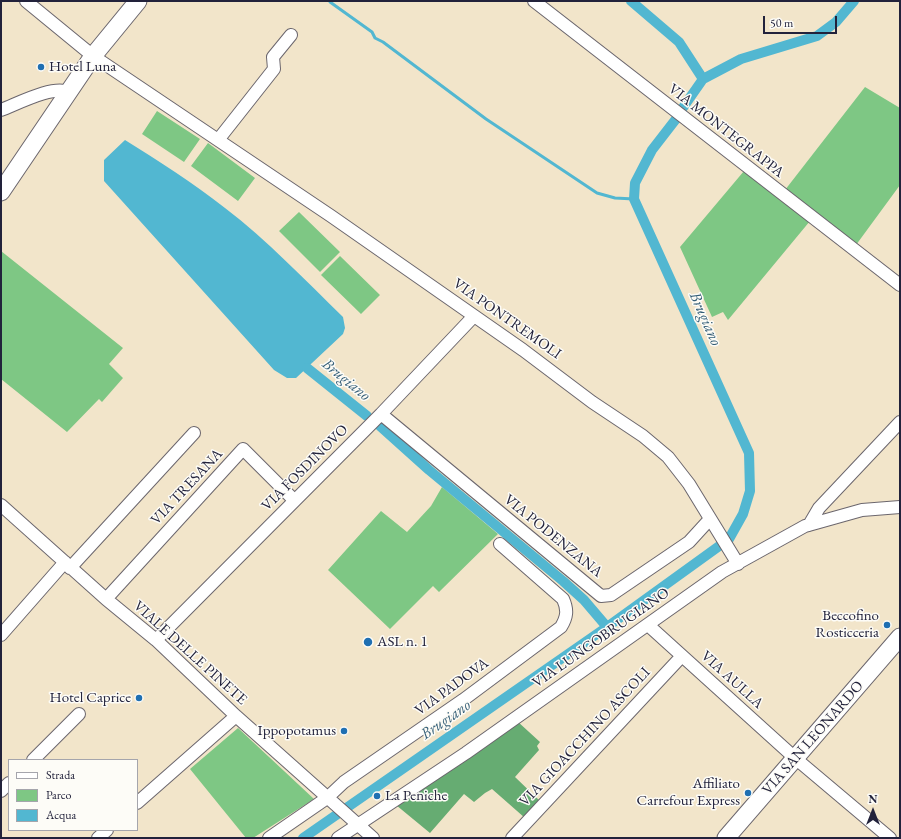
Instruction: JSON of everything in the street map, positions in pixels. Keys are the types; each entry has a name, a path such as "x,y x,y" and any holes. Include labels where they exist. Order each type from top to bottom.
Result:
{"main road":[{"path":"1,192 93,56 138,1"},
{"name":"VIA SAN LEONARDO","path":"726,838 900,637"}],"street":[{"name":"VIA PONTREMOLI","path":"26,1 93,56 331,216 474,316 592,402 643,436 668,457 689,484 710,520 736,559"},
{"name":"VIA MONTEGRAPPA","path":"534,1 900,285"},
{"path":"218,140 274,69 274,55 291,34"},
{"path":"1,110 42,94 59,90 68,92"},
{"name":"VIA FOSDINOVO","path":"156,640 380,414 474,316"},
{"name":"VIA PODENZANA","path":"380,414 601,596 611,595 689,542 710,520"},
{"path":"809,525 819,508 900,422"},
{"path":"1,635 194,433"},
{"name":"VIA TRESANA","path":"106,599 243,450 294,500"},
{"name":"VIALE DELLE PINETE","path":"1,505 106,599 156,640 236,716 373,838"},
{"name":"VIA LUNGOBRUGIANO","path":"338,838 356,823 466,753 722,572 736,559 809,525 862,510 900,507"},
{"name":"VIA PADOVA","path":"269,838 328,799 344,782 463,700 561,627 567,617 566,606 563,599 500,544"},
{"name":"VIA AULLA","path":"648,625 795,758 890,838"},
{"name":"VIA GIOACCHINO ASCOLI","path":"512,838 681,656"},
{"path":"34,759 80,714"},
{"path":"138,803 236,716"},
{"path":"98,838 106,831"}],"green space":[{"path":"865,87 900,108 900,185 856,245 785,190"},
{"path":"157,111 200,139 184,162 142,134"},
{"path":"208,143 255,178 238,201 191,166"},
{"path":"744,171 810,221 728,320 723,312 712,317 680,247"},
{"path":"299,212 340,252 320,272 279,231"},
{"path":"1,251 123,348 109,364 123,378 102,402 99,399 67,432 1,379"},
{"path":"340,256 380,295 361,314 321,275"},
{"path":"442,487 498,534 439,592 433,586 390,629 328,570 381,511 407,532 431,506"},
{"path":"517,721 540,742 537,746 539,750 515,777 541,802 525,818 492,789 474,802 464,794 430,833 396,805"},
{"path":"238,728 314,799 253,838 246,838 190,769"}],"water":[{"path":"125,140 188,181 241,220 286,261 343,317 345,328 343,334 296,378 287,378 274,370 104,181 104,160"}],"waterway":[{"path":"631,1 679,42 703,79"},
{"name":"Brugiano","path":"682,109 703,79 741,59 817,36 836,22 854,1"},
{"path":"330,2 372,32 375,38 383,42 486,119 597,193 615,198 634,199"},
{"name":"Brugiano","path":"676,119 652,150 635,183 634,199 749,453 750,491 743,514 729,539"},
{"name":"Brugiano","path":"307,368 367,416"},
{"name":"Brugiano","path":"380,426 429,470 563,581 584,600 607,627"},
{"name":"Brugiano","path":"303,838 607,627 722,544"}],"place":[{"name":"Hotel Luna","path":"41,67"},
{"name":"Beccofino Rosticceria","path":"887,625"},
{"name":"ASL n. 1","path":"368,642"},
{"name":"Hotel Caprice","path":"139,698"},
{"name":"Ippopotamus","path":"344,731"},
{"name":"Affiliato Carrefour Express","path":"748,793"},
{"name":"La Peniche","path":"377,796"}]}
